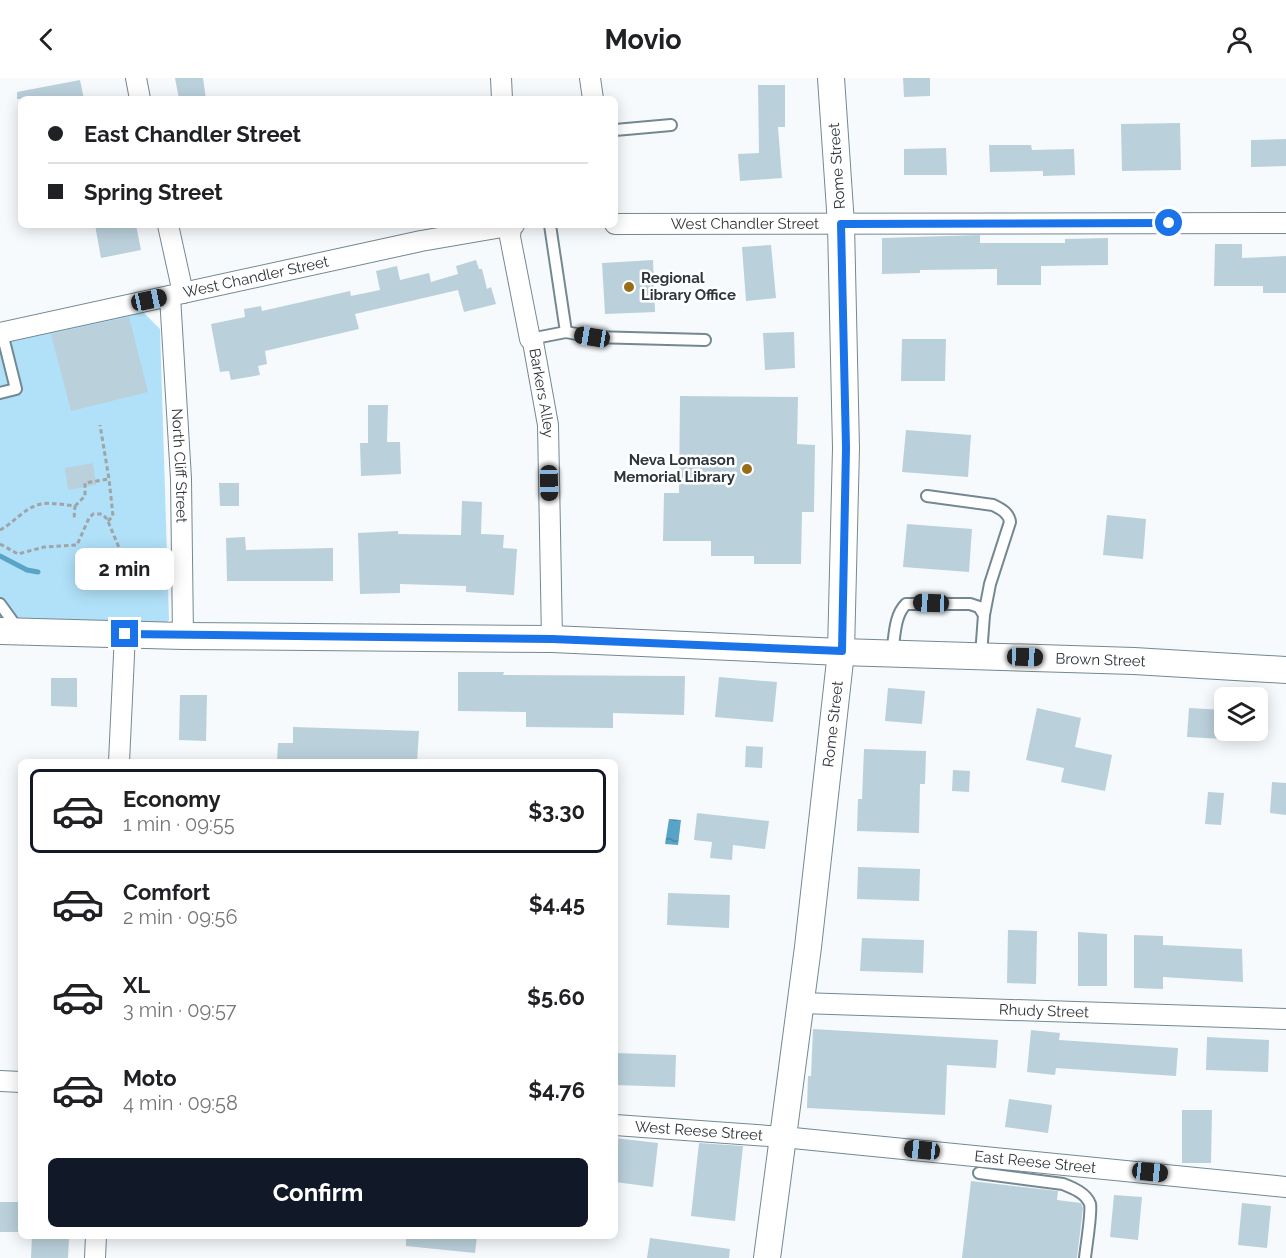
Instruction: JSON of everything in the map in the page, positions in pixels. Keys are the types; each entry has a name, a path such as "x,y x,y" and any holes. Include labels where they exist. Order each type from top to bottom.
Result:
{"street":[{"path":"136,78 139,96"},
{"path":"501,78 502,96"},
{"path":"590,78 593,96"},
{"name":"Rome Street","path":"767,1258 801,1003 842,651 846,448 841,224 831,78"},
{"name":"West Chandler Street","path":"618,224 1286,223"},
{"name":"North Cliff Street","path":"168,228 176,294 183,636"},
{"name":"West Chandler Street","path":"1,333 421,241 496,228"},
{"name":"Barkers Alley","path":"512,228 510,237 548,425 552,639"},
{"name":"Brown Street","path":"10,632 552,639 1134,661 1286,670"},
{"path":"119,759 125,634"},
{"name":"Rhudy Street","path":"801,1003 1286,1019"},
{"path":"0,1081 18,1082"},
{"name":"West Reese Street","path":"618,1125 783,1137"},
{"name":"East Reese Street","path":"783,1137 1286,1187"},
{"path":"95,1258 96,1239"}],"lane":[{"path":"618,130 671,125"},
{"path":"550,228 566,332"},
{"path":"530,339 566,332 592,337 705,340"},
{"path":"0,393 16,389 1,333"},
{"path":"927,496 993,505 1009,517 1010,522 990,584 984,615 981,655"},
{"path":"892,653 897,619 906,603 970,604 979,607 984,615"},
{"path":"0,604 10,632"},
{"path":"979,1173 1063,1184 1075,1189 1085,1197 1090,1205 1085,1258"}],"path":[{"path":"100,425 113,516 108,522"},
{"path":"74,519 75,506 85,496 85,483 109,479"},
{"path":"0,531 25,512 41,504 75,506"},
{"path":"0,544 18,554 44,547 77,545 93,514 102,514 138,586 164,588 164,597"}],"shaded area":[{"path":"143,312 160,329 169,620 162,626 0,619 0,344"}],"water":[{"path":"669,819 681,820 678,845 665,844"}],"building":[{"path":"175,78 203,78 206,96 178,96"},
{"path":"903,78 930,78 930,96 904,97"},
{"path":"80,80 83,96 18,96 17,99 17,92"},
{"path":"758,85 785,85 785,127 778,127 782,178 740,181 738,154 759,153"},
{"path":"1180,123 1181,170 1122,171 1121,124"},
{"path":"1286,139 1286,166 1251,167 1251,140"},
{"path":"989,145 1031,145 1032,150 1074,149 1075,175 1043,176 1043,171 990,172"},
{"path":"946,148 947,175 904,175 904,149"},
{"path":"96,228 137,228 141,250 101,258"},
{"path":"980,235 980,243 1065,243 1065,239 1108,238 1108,265 1041,266 1041,285 997,285 997,269 920,270 920,273 882,274 882,238"},
{"path":"1215,244 1242,244 1242,258 1286,256 1286,293 1263,293 1263,286 1214,286"},
{"path":"771,245 776,298 746,301 742,247"},
{"path":"476,260 479,269 482,269 487,289 491,287 496,304 464,312 458,290 355,314 359,329 265,351 267,364 258,366 260,375 231,380 229,371 220,372 211,324 245,317 244,309 261,306 262,311 350,291 351,296 380,290 376,271 397,266 400,280 429,273 431,282 458,274 456,266"},
{"name":"Regional Library Office","path":"653,260 655,312 605,314 602,263"},
{"path":"129,317 148,392 71,411 51,334"},
{"path":"794,332 795,368 765,370 763,333"},
{"path":"902,339 946,339 945,381 901,381"},
{"name":"Neva Lomason Memorial Library","path":"680,396 798,397 797,444 815,445 814,512 802,512 801,564 754,564 754,556 711,556 711,541 663,541 664,493 679,493"},
{"path":"368,405 388,405 387,442 400,442 401,474 361,476 360,443 368,443"},
{"path":"906,430 971,435 968,477 902,472"},
{"path":"93,463 96,485 68,490 65,468"},
{"path":"219,483 239,483 239,506 220,506"},
{"path":"462,501 482,502 481,534 504,535 503,548 517,549 514,595 466,592 466,586 400,584 400,593 360,594 358,533 398,531 398,534 461,535"},
{"path":"1107,515 1146,519 1143,559 1103,555"},
{"path":"907,524 972,529 969,572 903,567"},
{"path":"245,537 246,550 333,548 333,581 227,581 226,538"},
{"path":"458,672 504,672 503,675 685,676 684,715 613,713 613,728 526,727 526,712 458,711"},
{"path":"719,677 777,682 773,722 715,717"},
{"path":"51,678 77,678 77,707 51,706"},
{"path":"888,688 925,691 922,724 885,721"},
{"path":"180,695 207,695 206,741 179,740"},
{"path":"1037,708 1081,718 1075,747 1112,755 1105,791 1061,782 1064,768 1026,760"},
{"path":"1189,708 1214,709 1214,738 1187,737"},
{"path":"293,727 419,731 417,759 277,759 278,743 293,743"},
{"path":"746,746 763,747 762,768 745,767"},
{"path":"864,749 926,751 925,784 920,784 919,833 857,831 858,799 862,799"},
{"path":"953,770 970,771 969,792 952,791"},
{"path":"1272,782 1286,783 1286,815 1270,813"},
{"path":"1208,792 1224,793 1221,825 1205,824"},
{"path":"697,813 769,821 765,849 733,845 732,860 710,858 712,842 694,840"},
{"path":"858,867 920,869 919,901 857,899"},
{"path":"668,893 730,895 729,928 667,925"},
{"path":"1008,930 1037,931 1036,984 1007,983"},
{"path":"1078,932 1107,934 1107,986 1078,986"},
{"path":"1134,935 1163,936 1163,945 1242,949 1243,982 1163,977 1163,989 1134,988"},
{"path":"862,938 924,940 923,973 860,971"},
{"path":"813,1029 998,1040 996,1068 947,1065 945,1115 807,1108"},
{"path":"1031,1030 1060,1033 1059,1040 1178,1048 1176,1076 1056,1068 1055,1075 1027,1072"},
{"path":"1207,1037 1269,1040 1268,1072 1206,1070"},
{"path":"618,1053 676,1055 675,1087 618,1085"},
{"path":"1009,1099 1052,1105 1048,1133 1005,1127"},
{"path":"1182,1110 1212,1110 1211,1163 1182,1163"},
{"path":"618,1138 658,1143 653,1187 618,1182"},
{"path":"699,1143 743,1146 735,1221 691,1216"},
{"path":"971,1181 1058,1191 1057,1200 1081,1203 1083,1208 1077,1258 962,1258"},
{"path":"1114,1195 1142,1197 1138,1240 1110,1237"},
{"path":"0,1202 18,1202 18,1232 0,1232"},
{"path":"1242,1203 1271,1206 1267,1248 1238,1245"},
{"path":"650,1238 730,1249 729,1258 647,1258"},
{"path":"32,1239 69,1239 68,1258 31,1258"},
{"path":"406,1239 477,1239 475,1253 406,1246"}],"waterway":[{"path":"0,556 27,570 38,572"}],"place":[{"name":"Regional Library Office","path":"629,287"},
{"name":"Neva Lomason Memorial Library","path":"747,469"}],"route":[{"path":"125,634 552,639 842,651 846,448 841,224 1169,223"}]}
